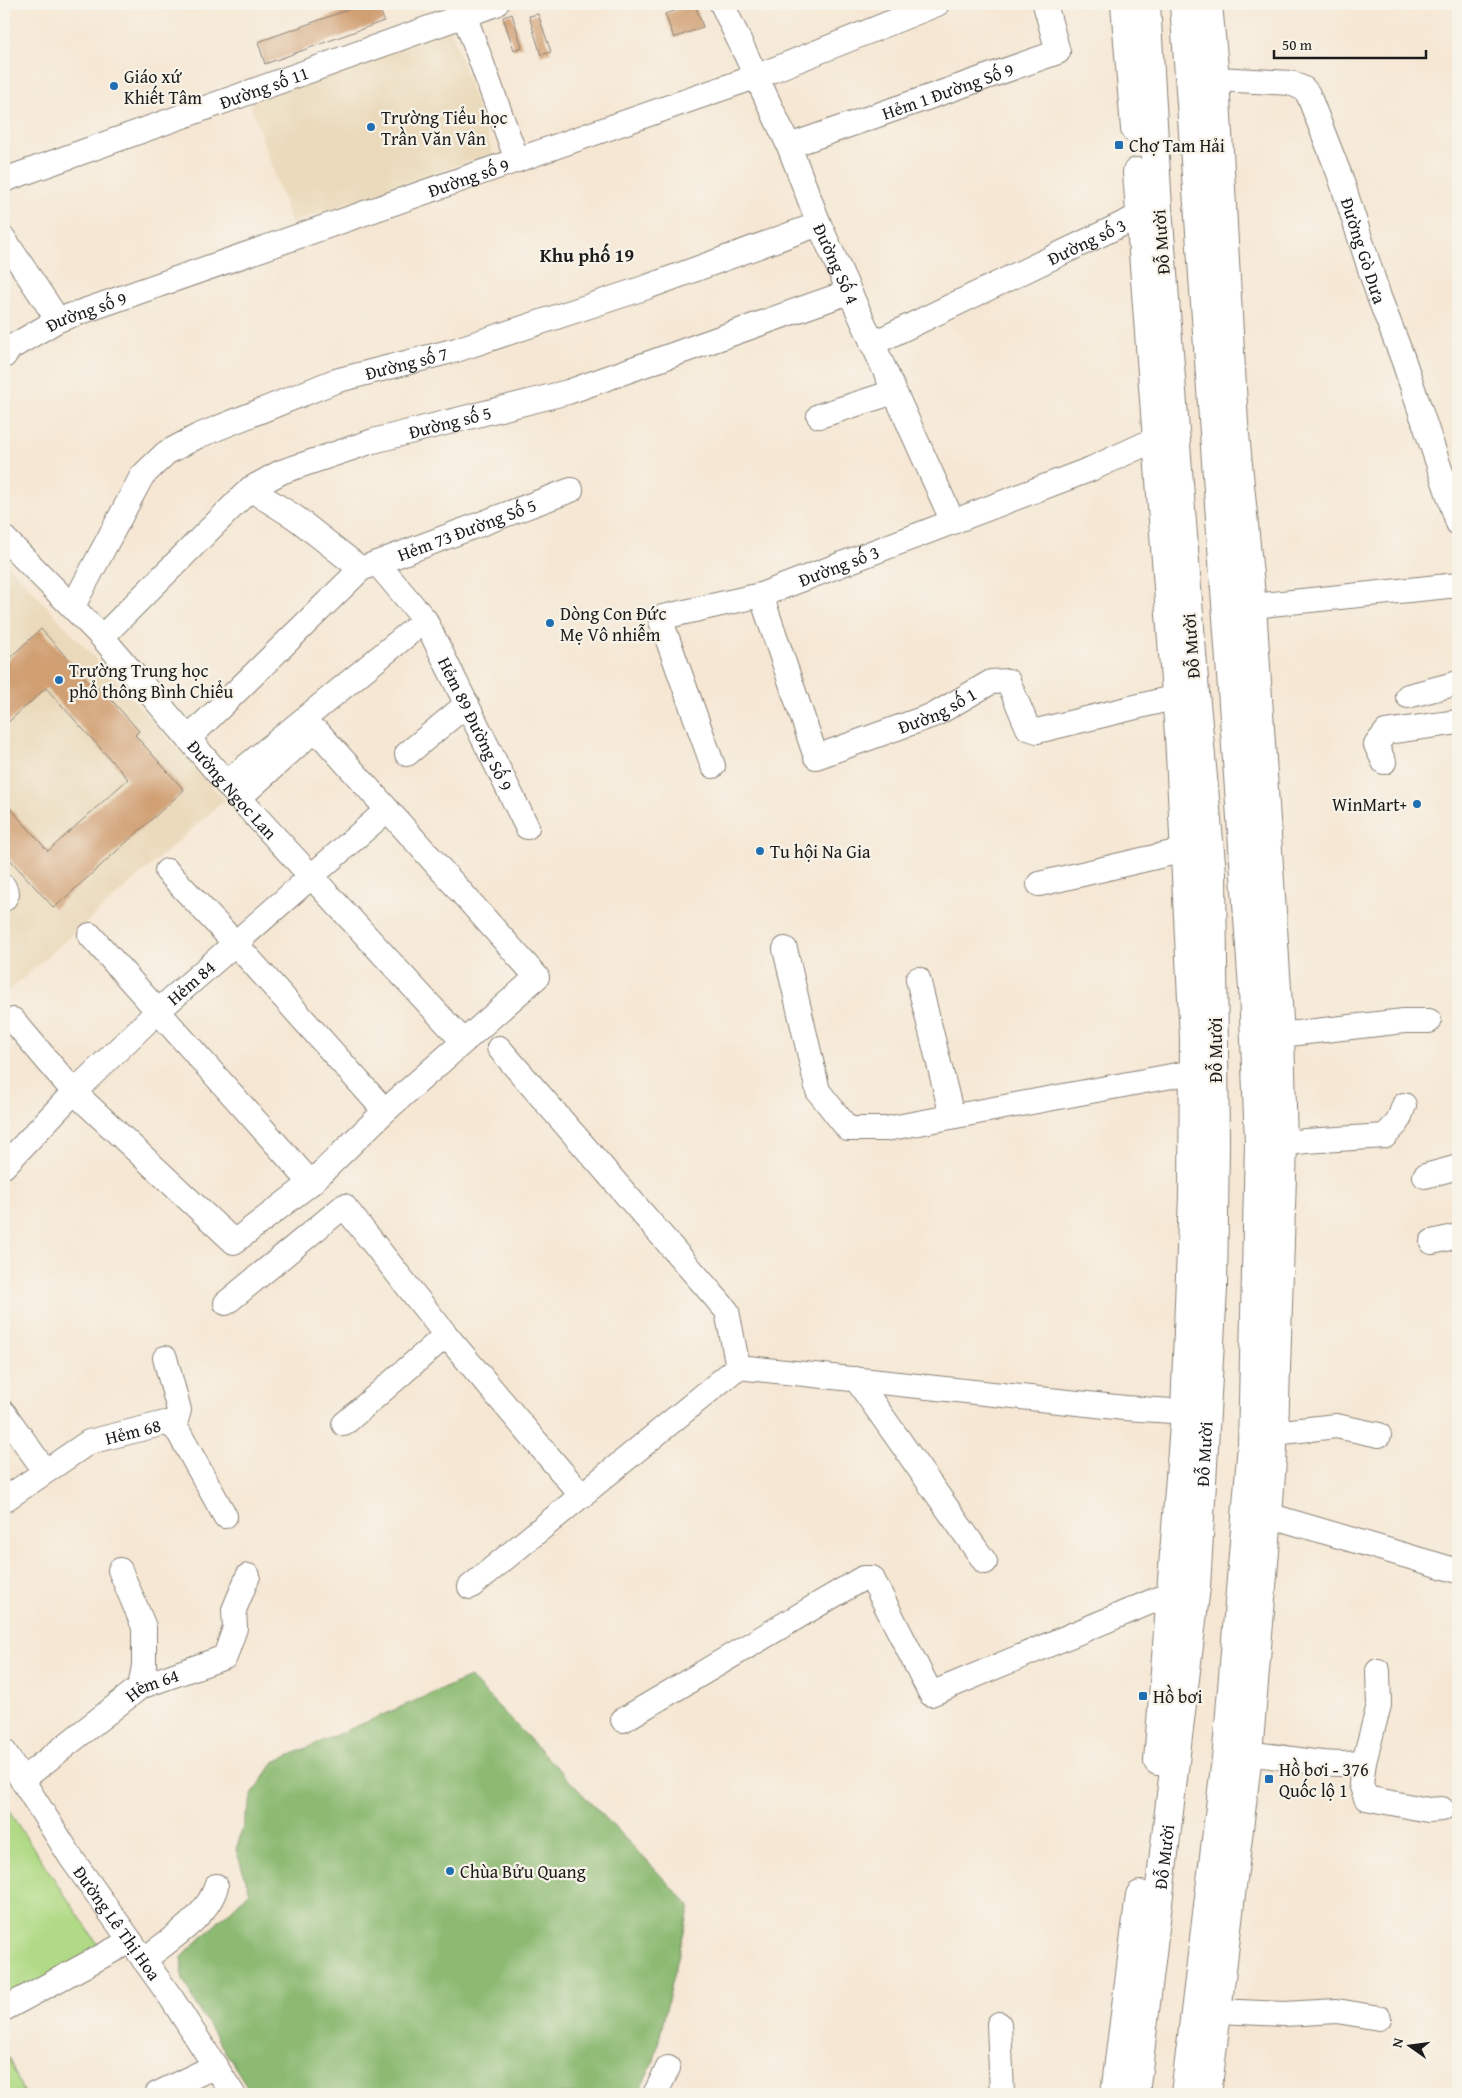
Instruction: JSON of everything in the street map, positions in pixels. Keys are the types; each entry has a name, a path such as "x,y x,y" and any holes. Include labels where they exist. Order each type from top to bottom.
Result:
{"highway":[{"name":"Đỗ Mười","path":"1115,2094 1159,1750 1172,1594 1213,1289 1214,973 1212,873 1185,695 1156,439 1125,4"},
{"name":"Đỗ Mười","path":"1135,2094 1196,1588 1193,1195 1194,1039 1185,850 1185,695 1146,4"},
{"path":"1184,4 1202,78 1252,606 1280,1035 1283,1144 1274,1433 1268,1515 1248,1754 1207,2094"},
{"path":"1185,2094 1227,1750 1240,1607 1252,1444 1258,1242 1259,1143 1256,1035 1213,398 1202,78 1208,4"},
{"path":"1213,398 1234,424"}],"street":[{"name":"Đường số 11","path":"4,180 496,4"},
{"name":"Đường Số 4","path":"722,4 758,76 872,344 953,522"},
{"name":"Đường số 9","path":"4,356 10,348 58,320 758,76 937,4"},
{"name":"Hẻm 1 Đường Số 9","path":"789,146 1058,52 1045,4"},
{"path":"464,17 517,160"},
{"name":"Đường Gò Dưa","path":"1202,78 1291,83 1304,89 1311,100 1340,176 1379,297 1403,359 1458,523"},
{"name":"Đường số 3","path":"872,344 1139,216"},
{"name":"Đường số 7","path":"72,606 142,476 166,453 198,436 335,381 456,350 647,287 820,224"},
{"path":"4,239 58,320"},
{"name":"Đường số 5","path":"102,636 250,489 281,472 373,441 568,392 850,292"},
{"path":"819,416 894,392"},
{"name":"Đường số 3","path":"713,766 662,619 761,595 1091,470 1156,439"},
{"name":"Hẻm 89 Đường Số 9","path":"250,489 369,566 425,620 527,827"},
{"name":"Hẻm 73 Đường Số 5","path":"369,566 571,490"},
{"name":"Đường Ngọc Lan","path":"4,538 102,636 232,790 464,1040"},
{"path":"188,738 369,566"},
{"path":"1252,606 1458,585"},
{"name":"Đường số 1","path":"761,595 816,757 936,714 991,682 1008,681 1028,728 1037,730 1185,695"},
{"path":"232,790 425,620"},
{"path":"1408,696 1458,683"},
{"path":"407,754 466,704"},
{"path":"1384,762 1376,744 1386,732 1458,722"},
{"path":"13,1020 74,1092 234,1242 311,1183 385,1111 537,977 315,731 232,790"},
{"name":"Hẻm 84","path":"4,1166 74,1092 157,1012 387,810"},
{"path":"1039,884 1185,850"},
{"path":"166,871 235,943 385,1111"},
{"path":"4,887 7,894 4,899"},
{"path":"90,935 311,1183"},
{"path":"785,948 818,1091 848,1129 886,1129 1193,1072"},
{"path":"918,979 952,1116"},
{"path":"1280,1035 1404,1021 1429,1021"},
{"path":"499,1048 726,1311 738,1367"},
{"path":"1283,1144 1385,1136 1398,1122 1404,1105"},
{"path":"1426,1176 1458,1167"},
{"path":"226,1303 344,1206 446,1335 582,1496"},
{"path":"1432,1242 1458,1236"},
{"path":"344,1424 446,1335"},
{"path":"165,1358 179,1410 174,1426"},
{"path":"470,1587 738,1367 1125,1408 1196,1413"},
{"path":"856,1379 985,1562"},
{"path":"4,1413 45,1472"},
{"name":"Hẻm 68","path":"4,1500 89,1442 160,1423 174,1426 225,1516"},
{"path":"1274,1433 1336,1426 1379,1435"},
{"path":"1268,1515 1458,1571"},
{"path":"120,1570 144,1627 144,1666 140,1687"},
{"name":"Hẻm 64","path":"22,1780 140,1687 225,1656 236,1628 234,1610 248,1576"},
{"path":"623,1720 863,1578 872,1578 931,1694 1172,1594"},
{"path":"1378,1671 1379,1705 1364,1762 1361,1784 1366,1798 1428,1810 1442,1809"},
{"name":"Đường Lê Thị Hoa","path":"4,1751 72,1859 144,1960 233,2094"},
{"path":"1248,1754 1274,1755 1349,1765 1364,1762"},
{"path":"144,1960 203,1910 213,1899 216,1886"},
{"path":"4,2009 130,1941"},
{"path":"1218,2011 1284,2014 1337,2011 1379,2018"},
{"path":"999,2024 1002,2094"},
{"path":"157,2094 215,2066"},
{"path":"655,2094 668,2068"}],"shaded area":[{"name":"Trường Tiểu học Trần Văn Vân","path":"451,30 493,153 291,223 249,100"},
{"name":"Trường Trung học phổ thông Bình Chiểu","path":"4,560 225,800 4,995"}],"green space":[{"name":"Chùa Bửu Quang","path":"470,1677 690,1906 654,2061 637,2094 252,2094 202,2015 183,1980 181,1957 250,1892 236,1850 252,1795 274,1762"},
{"path":"4,1804 101,1949 4,2015"},
{"path":"4,2047 24,2094 4,2094"}],"building":[{"path":"364,4 378,4 384,21 265,64 258,42"},
{"path":"695,4 703,27 674,38 665,14"},
{"path":"512,14 522,47 514,50 503,17"},
{"path":"538,14 551,52 541,55 529,16"},
{"path":"41,629 96,690 100,687 139,731 135,735 184,790 54,908 4,853 4,801 48,851 128,779 46,688 4,726 4,663"}],"place":[{"name":"Giáo xứ Khiết Tâm","path":"114,86"},
{"name":"Trường Tiểu học Trần Văn Vân","path":"371,127"},
{"name":"Chợ Tam Hải","path":"1119,145"},
{"name":"Dòng Con Đức Mẹ Vô nhiễm","path":"550,623"},
{"name":"Trường Trung học phổ thông Bình Chiểu","path":"59,680"},
{"name":"WinMart+","path":"1417,804"},
{"name":"Tu hội Na Gia","path":"760,851"},
{"name":"Hồ bơi","path":"1143,1696"},
{"name":"Hồ bơi - 376 Quốc lộ 1","path":"1269,1779"},
{"name":"Chùa Bửu Quang","path":"450,1871"}],"district":[{"name":"Khu phố 19","path":"587,255"}]}
